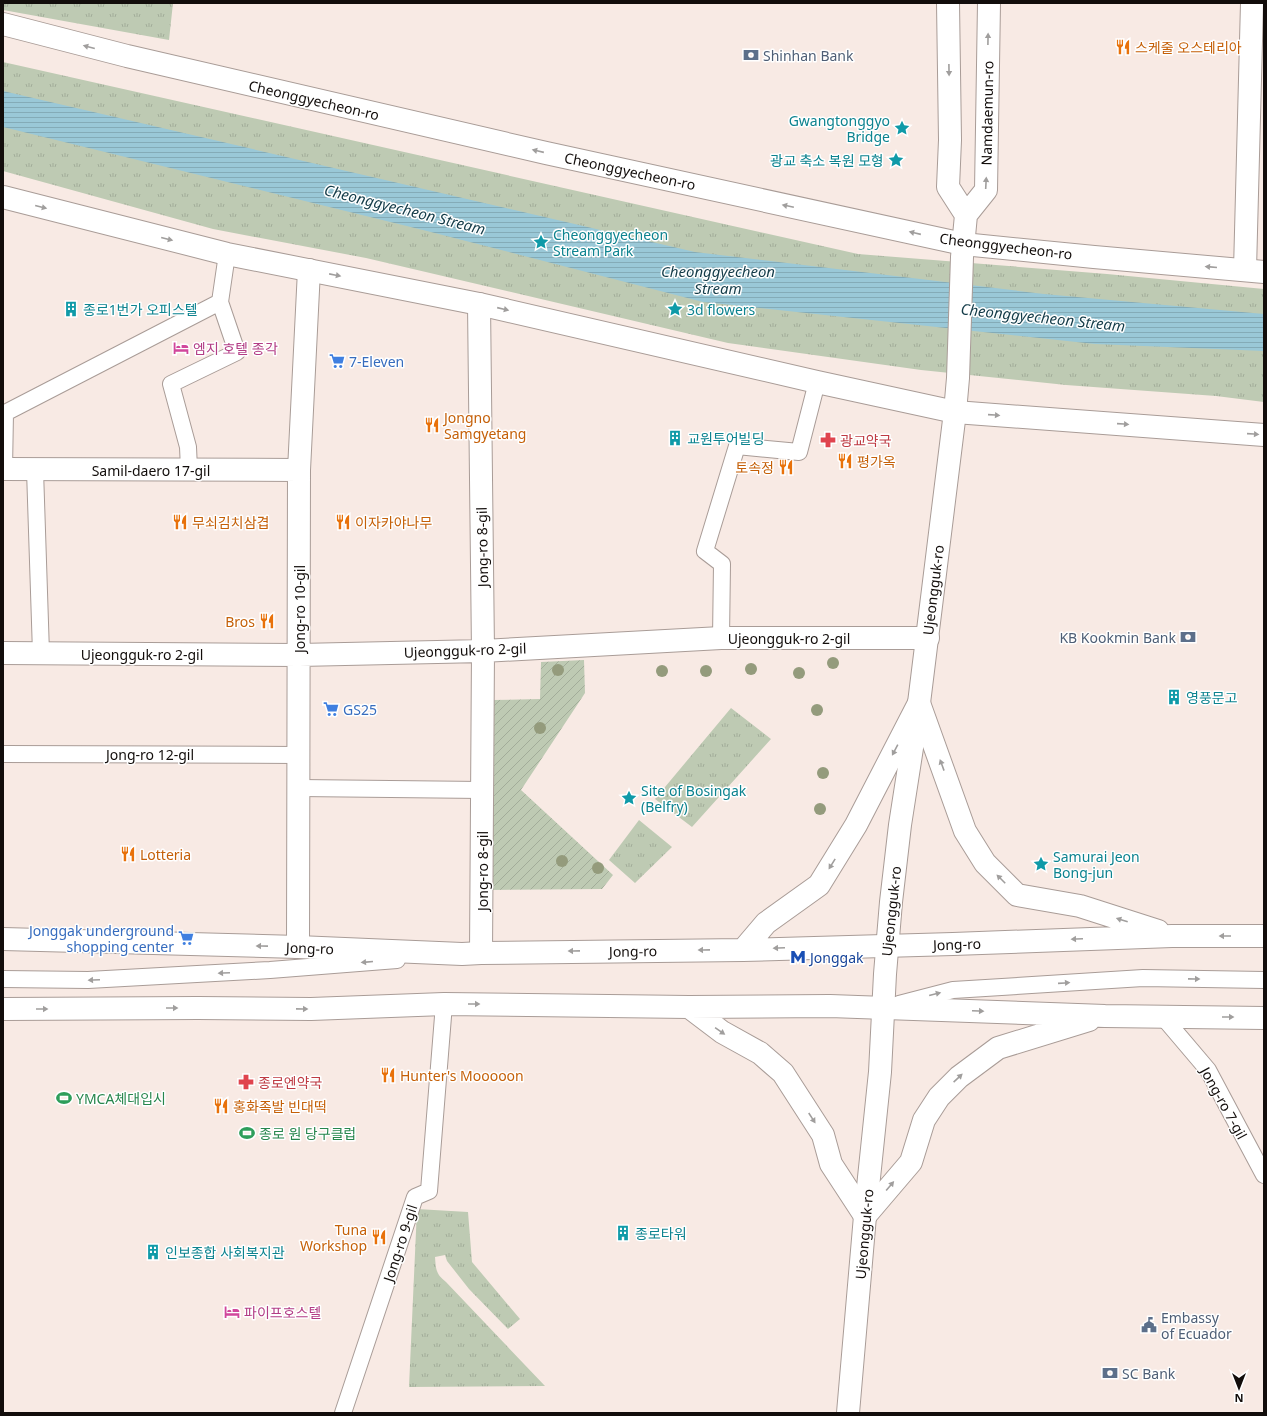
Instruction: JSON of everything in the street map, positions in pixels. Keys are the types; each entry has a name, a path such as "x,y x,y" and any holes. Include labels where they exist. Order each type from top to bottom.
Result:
{"main road":[{"path":"948,3 950,133 948,187 966,215 962,250 958,378 955,412"},
{"name":"Namdaemun-ro","path":"966,215 986,190 989,3"},
{"path":"1252,3 1255,271"},
{"name":"Cheonggyecheon-ro","path":"3,24 127,56 962,250 1094,257 1255,271"},
{"path":"3,198 227,254 479,304 817,382 955,412 1264,435"},
{"name":"Jong-ro 10-gil","path":"298,947 299,788 297,755 299,655 299,470 308,270"},
{"name":"Jong-ro 8-gil","path":"472,953 482,790 483,651 479,304"},
{"name":"Ujeongguk-ro","path":"848,1413 865,1216 880,1072 885,974 900,825 928,638 955,412"},
{"name":"Samil-daero 17-gil","path":"4,469 299,470"},
{"name":"Ujeongguk-ro 2-gil","path":"3,653 299,655 483,651 721,638 928,638"},
{"path":"919,703 965,831 985,863 1017,895 1080,906 1172,936"},
{"path":"742,950 766,923 819,885 856,826 919,703"},
{"name":"Jong-ro","path":"3,939 472,953 742,950 1172,936 1264,936"},
{"path":"3,1009 311,1009 444,1004 689,1007 830,1006 1105,1016 1264,1018"},
{"path":"689,1007 722,1032 760,1053 783,1073 824,1135 831,1164 865,1216 911,1162 924,1120 939,1097 959,1076 998,1048 1105,1016"}],"lane":[{"path":"189,469 188,447 171,384 237,352 220,302 227,254"},
{"path":"4,469 5,413 220,302"},
{"path":"721,638 722,564 705,551 737,446 799,452 817,382"},
{"path":"35,470 41,653"},
{"name":"Jong-ro 12-gil","path":"3,754 297,755"},
{"path":"299,788 482,790"},
{"path":"3,979 88,980 270,970 472,953"},
{"path":"884,1008 953,990 1143,978 1264,980"},
{"name":"Jong-ro 9-gil","path":"343,1413 415,1197 429,1191 444,1004"},
{"name":"Jong-ro 7-gil","path":"1163,1017 1208,1070 1264,1175"}],"green space":[{"path":"3,3 173,3 169,40 3,10"},
{"name":"Cheonggyecheon Stream Park","path":"3,62 858,254 1107,274 1264,289 1264,402 1216,396 1066,385 921,370 728,343 366,258 213,229 3,171"},
{"path":"584,660 585,693 521,790 613,875 602,889 490,890 493,700 540,699 541,662"},
{"path":"731,708 771,739 692,827 655,799"},
{"path":"639,820 672,847 635,883 609,860"},
{"path":"417,1209 468,1212 472,1262 520,1319 508,1329 469,1289 447,1261 445,1255 435,1257 437,1271 440,1277 545,1386 409,1387"}],"water":[{"name":"Cheonggyecheon Stream","path":"3,91 695,252 1044,294 1264,314 1264,351 1095,344 703,302 427,231 3,127"}],"place":[{"name":"스케줄 오스테리아","path":"1123,47"},
{"name":"Shinhan Bank","path":"751,55"},
{"name":"Gwangtonggyo Bridge","path":"902,128"},
{"name":"광교 축소 복원 모형","path":"896,160"},
{"name":"Cheonggyecheon Stream Park","path":"541,242"},
{"name":"종로1번가 오피스텔","path":"71,309"},
{"name":"3d flowers","path":"675,309"},
{"name":"엠지 호텔 종각","path":"181,348"},
{"name":"7-Eleven","path":"337,361"},
{"name":"Jongno Samgyetang","path":"432,425"},
{"name":"교원투어빌딩","path":"675,438"},
{"name":"광교약국","path":"828,440"},
{"name":"평가옥","path":"845,461"},
{"name":"토속정","path":"786,467"},
{"name":"무쇠김치삼겹","path":"180,522"},
{"name":"이자카야나무","path":"343,522"},
{"name":"Bros","path":"267,621"},
{"name":"KB Kookmin Bank","path":"1188,637"},
{"name":"영풍문고","path":"1174,697"},
{"name":"GS25","path":"331,709"},
{"name":"Site of Bosingak (Belfry)","path":"629,798"},
{"name":"Lotteria","path":"128,854"},
{"name":"Samurai Jeon Bong-jun","path":"1041,864"},
{"name":"Jonggak underground shopping center","path":"186,938"},
{"name":"Jonggak","path":"798,957"},
{"name":"Hunter's Mooooon","path":"388,1075"},
{"name":"종로엔약국","path":"246,1082"},
{"name":"YMCA체대입시","path":"64,1098"},
{"name":"홍화족발 빈대떡","path":"221,1106"},
{"name":"종로 원 당구클럽","path":"247,1133"},
{"name":"종로타워","path":"623,1233"},
{"name":"Tuna Workshop","path":"379,1237"},
{"name":"인보종합 사회복지관","path":"153,1252"},
{"name":"파이프호스텔","path":"232,1312"},
{"name":"Embassy of Ecuador","path":"1149,1325"},
{"name":"SC Bank","path":"1110,1373"}]}
